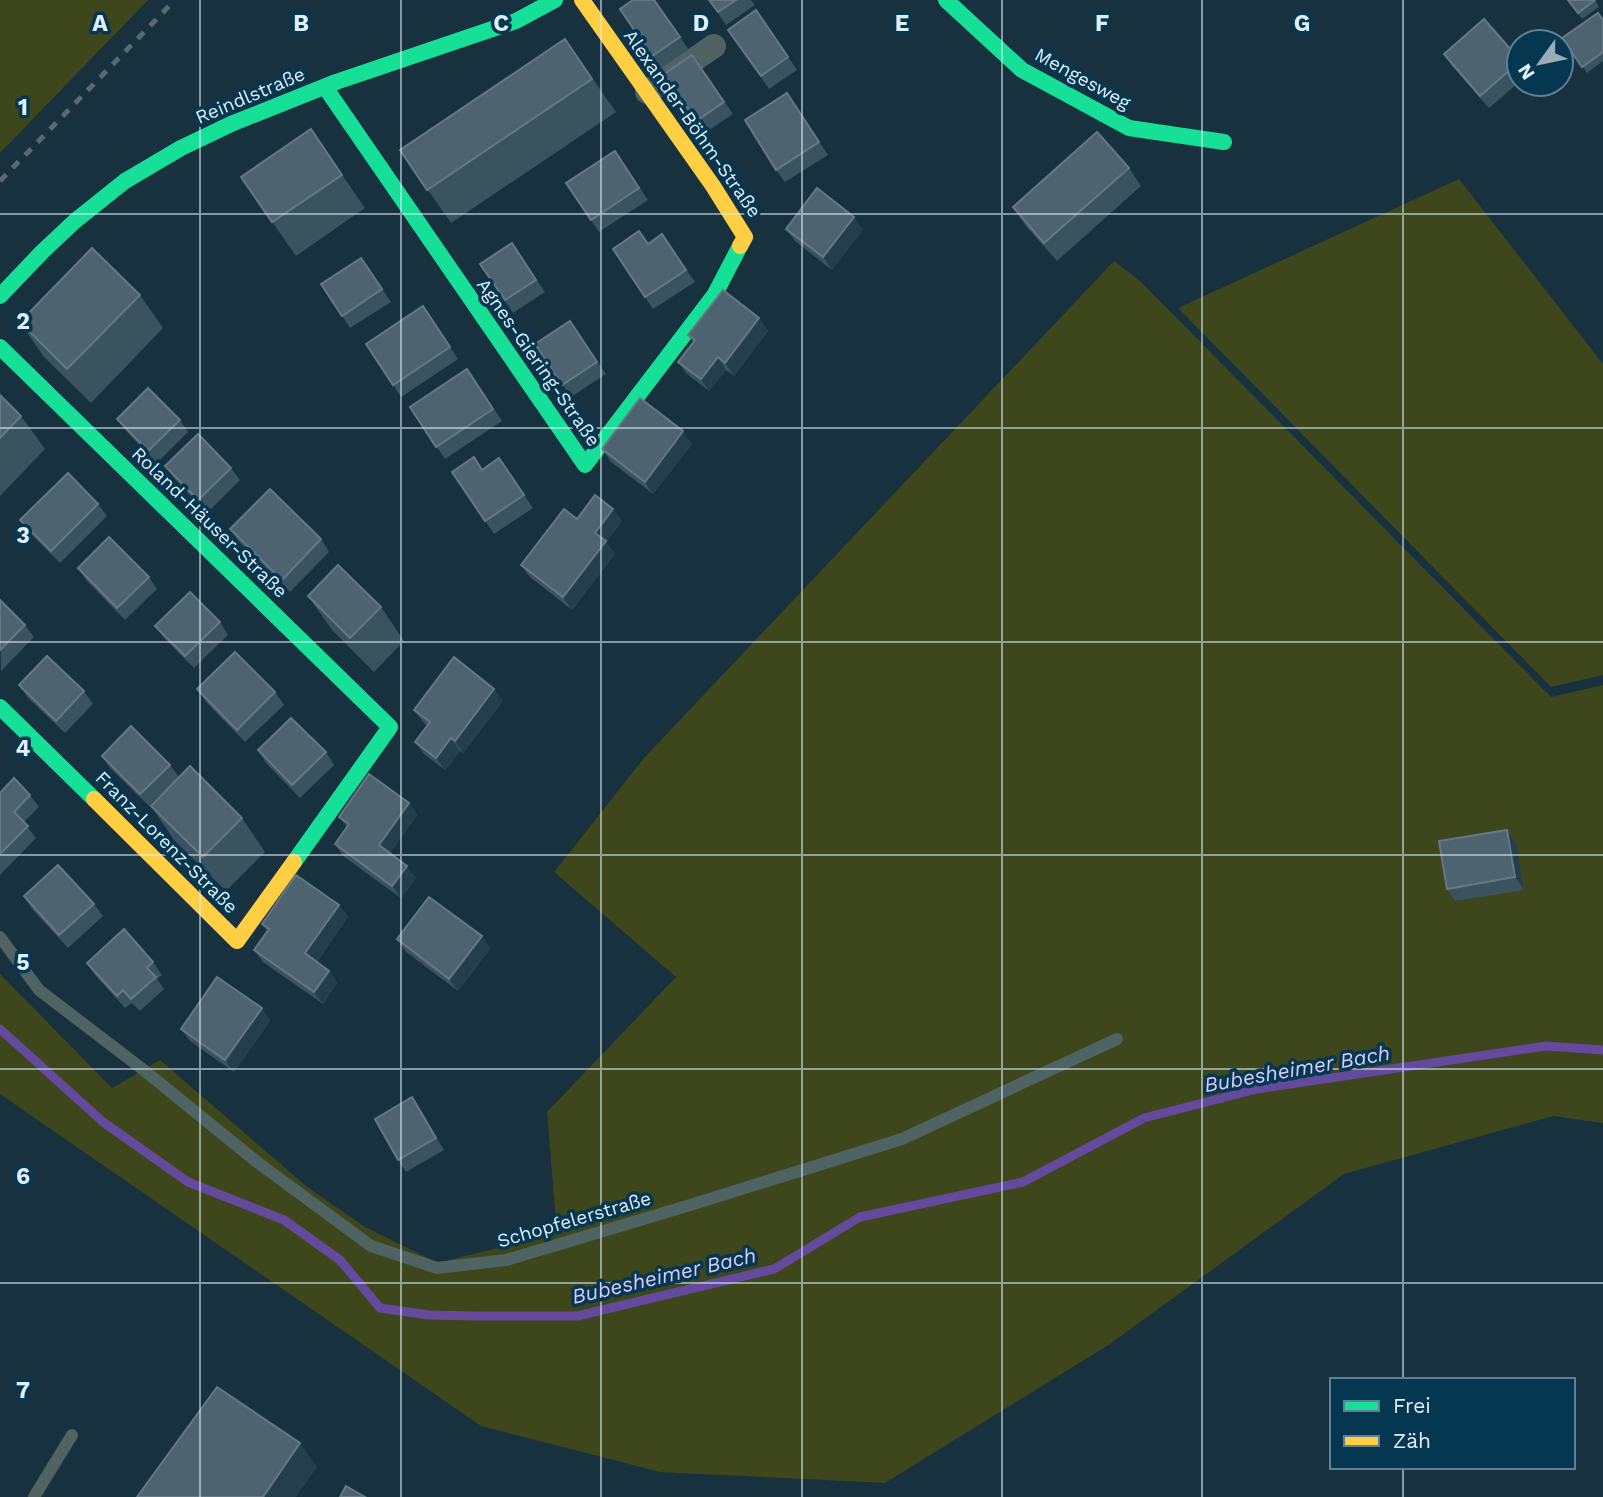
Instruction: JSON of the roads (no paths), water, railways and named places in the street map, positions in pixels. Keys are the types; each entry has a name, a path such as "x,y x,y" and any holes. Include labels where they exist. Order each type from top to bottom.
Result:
{"street":[{"name":"Reindlstraße","path":"0,296 75,221 125,181 181,148 231,124 325,87 516,21 555,0"},
{"name":"Alexander-Böhm-Straße","path":"582,0 713,186 745,237"},
{"name":"Mengesweg","path":"946,0 1022,70 1129,128 1224,142"},
{"path":"647,92 714,46"},
{"name":"Agnes-Giering-Straße","path":"325,87 585,465 715,294 745,237"},
{"name":"Roland-Häuser-Straße","path":"0,347 390,727"},
{"name":"Franz-Lorenz-Straße","path":"0,707 237,941 390,727"}],"lane":[{"name":"Schopfelerstraße","path":"0,937 39,990 257,1162 371,1246 437,1268 506,1260 902,1139 1117,1039"},
{"path":"34,1497 72,1435"}],"waterway":[{"name":"Bubesheimer Bach","path":"0,1029 103,1122 188,1182 284,1220 340,1260 380,1308 429,1315 478,1316 577,1316 774,1269 860,1217 1023,1182 1144,1118 1257,1089 1546,1046 1603,1050"}],"railway":[{"path":"0,181 175,0"}]}
